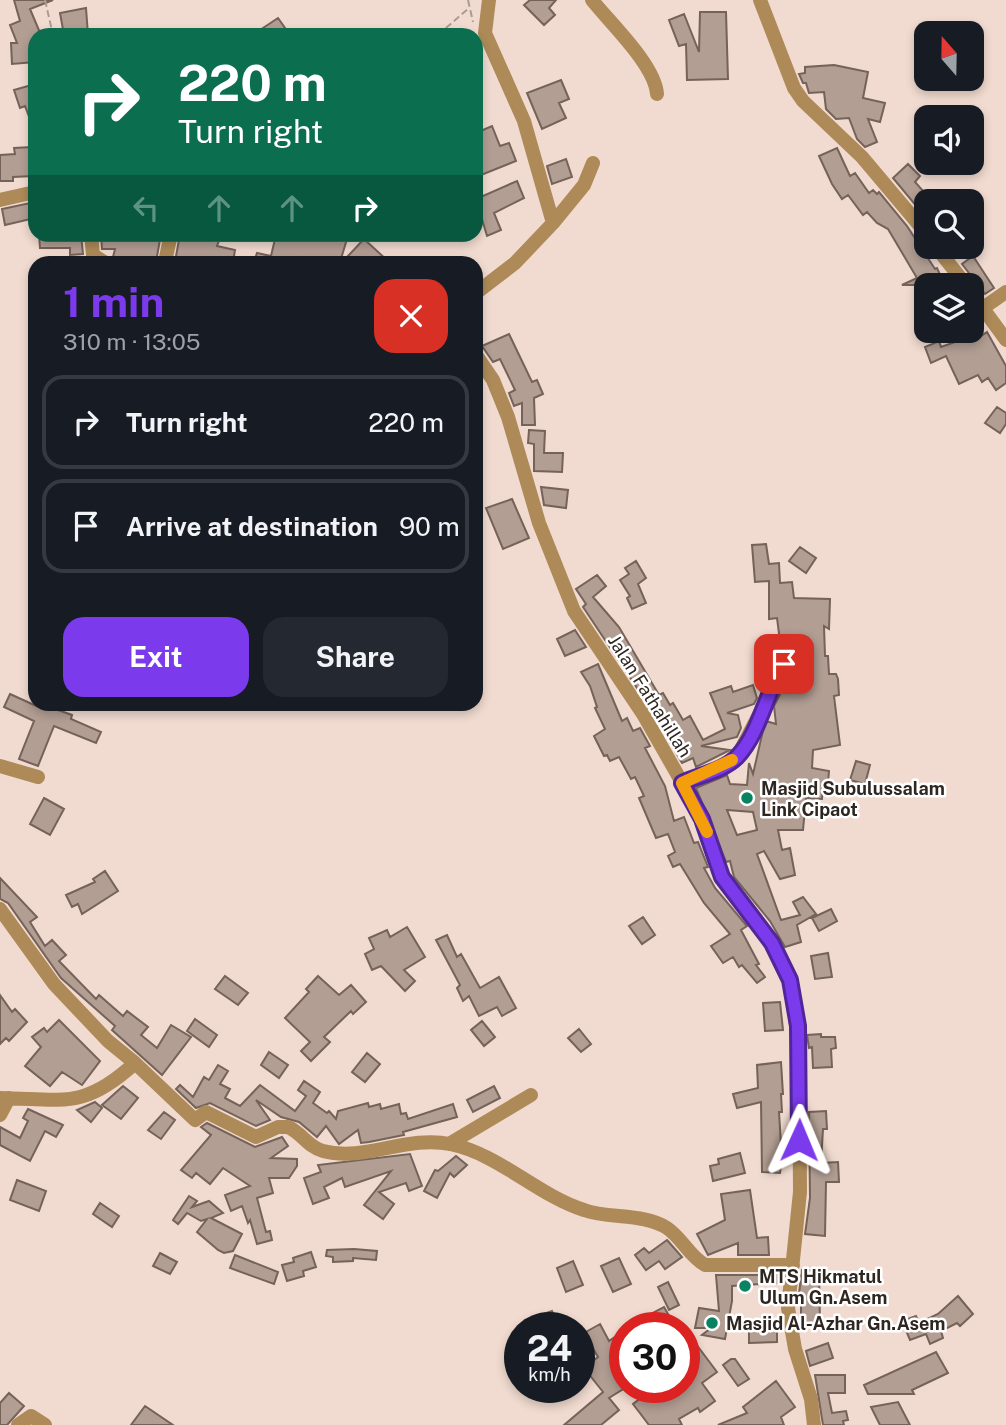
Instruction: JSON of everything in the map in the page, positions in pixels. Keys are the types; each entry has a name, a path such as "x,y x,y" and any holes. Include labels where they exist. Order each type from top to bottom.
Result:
{"street":[{"path":"489,0 485,33 524,121 552,223"},
{"path":"592,0 645,62 656,82 657,94"},
{"path":"760,0 791,81 803,101 862,157 914,219"},
{"path":"483,288 515,263 552,223 584,185 593,163"},
{"path":"0,200 28,194"},
{"path":"945,259 957,273"},
{"path":"984,308 1006,292"},
{"path":"984,312 1006,340"},
{"name":"Jalan Fathahillah","path":"483,365 493,380 508,417 539,523 566,597 643,714 702,819 722,877 772,943 790,980 798,1026 800,1067 800,1192 788,1308 795,1349 811,1399 814,1425"},
{"path":"682,783 724,766 737,757 792,651"},
{"path":"0,766 38,777"},
{"path":"0,909 54,985 108,1041 193,1119 206,1112 256,1137 278,1127 288,1127 313,1147 337,1153 407,1143 450,1144 518,1175 563,1202 603,1216 648,1221 666,1227 705,1265 793,1265"},
{"path":"0,1115 4,1098 62,1101 91,1095 112,1083 135,1063"},
{"path":"450,1144 531,1095"},
{"path":"18,1425 31,1416 45,1425"}],"path":[{"path":"45,0 51,28"},
{"path":"446,28 470,7"}],"building":[{"path":"14,0 53,0 30,9 38,28 28,28 28,63 12,64 11,43 17,43 10,25 20,21"},
{"path":"530,0 556,0 549,8 555,15 544,25 524,5"},
{"path":"86,8 87,28 63,28 60,13"},
{"path":"700,12 726,12 728,79 687,80 686,44 679,46 669,20 684,14 699,52"},
{"path":"278,18 285,28 263,28"},
{"path":"834,65 868,72 863,98 885,103 880,122 868,119 877,142 865,147 857,139 849,118 836,119 826,109 824,92 809,93 799,74 805,73 805,67"},
{"path":"561,80 569,99 559,103 566,118 542,129 527,93"},
{"path":"28,86 28,114 25,106 20,108 14,90"},
{"path":"492,126 500,146 509,143 516,161 483,174 483,130"},
{"path":"28,147 28,176 13,177 13,181 0,181 0,155 15,154 14,148"},
{"path":"837,148 850,176 855,173 869,193 873,190 877,194 879,192 907,226 914,237 914,259 928,259 939,273 914,273 888,229 877,223 867,212 863,215 848,195 842,199 819,156"},
{"path":"566,159 572,177 552,184 547,166"},
{"path":"908,164 914,170 914,175 920,176 915,182 921,189 914,189 914,203 893,178"},
{"path":"517,181 524,198 494,213 501,230 487,236 483,223 483,196"},
{"path":"28,203 28,220 5,225 2,209"},
{"path":"40,242 82,242 83,254 70,255 70,248 40,248"},
{"path":"102,242 160,242 157,256 113,256 115,249 102,249"},
{"path":"179,242 218,242 217,246 235,250 234,256 176,256"},
{"path":"274,242 346,242 342,256 271,256"},
{"path":"361,242 367,242 382,256 348,256"},
{"path":"969,259 975,259 994,288 985,294 984,273 969,273 962,264"},
{"path":"914,279 914,285 902,285"},
{"path":"987,332 1006,366 1006,383 996,390 988,378 982,382 978,375 959,384 946,356 931,363 925,347 940,343 941,347 952,343 984,343 984,334"},
{"path":"509,334 532,382 537,380 543,394 534,398 535,425 522,425 522,403 514,406 509,393 515,390 500,359 493,362 483,346"},
{"path":"997,407 1006,413 1006,424 1000,433 985,423"},
{"path":"529,430 545,431 544,453 563,453 562,472 534,471 534,444 528,443"},
{"path":"541,487 568,490 566,508 544,505"},
{"path":"512,499 529,538 503,549 486,508"},
{"path":"766,544 769,564 779,563 780,583 792,582 794,598 830,599 829,629 824,626 825,656 828,656 829,674 836,674 838,679 839,695 834,696 840,745 813,750 812,768 829,771 828,783 823,783 822,799 806,798 803,830 778,830 782,850 790,848 795,875 780,879 764,851 757,854 781,920 800,915 793,902 803,897 816,914 797,925 801,942 785,947 770,921 734,877 730,861 726,862 696,788 727,775 730,784 747,785 749,763 753,774 766,721 776,724 774,706 785,685 797,683 795,665 801,655 800,646 791,641 781,649 777,618 769,619 769,581 755,582 752,545","holes":["727,810 753,812 757,830 737,835"]},
{"path":"800,547 816,558 806,573 789,561"},
{"path":"636,561 646,578 638,584 646,603 632,609 627,598 630,596 620,580 629,574 625,568"},
{"path":"597,575 606,586 593,597 619,627 659,695 663,693 670,705 673,703 683,720 690,716 703,740 725,729 710,693 731,686 733,692 753,685 757,698 754,704 727,713 738,715 741,728 737,737 701,746 730,750 696,767 693,758 682,763 651,709 583,607 586,604 576,589"},
{"path":"575,630 586,647 565,656 557,639"},
{"path":"598,664 622,721 627,718 633,731 640,728 650,746 645,748 665,786 674,821 684,817 694,843 698,842 708,867 704,868 715,888 747,926 741,930 759,964 756,965 765,977 757,983 742,965 739,967 733,957 723,963 711,946 730,934 704,903 680,864 673,867 668,856 675,852 668,834 656,838 639,798 644,796 635,777 631,779 619,757 610,761 607,755 604,756 594,736 605,729 595,708 597,707 590,686 581,672"},
{"path":"10,694 28,702 28,711 61,711 72,715 71,719 101,732 96,743 54,726 38,766 19,759 34,721 4,707"},
{"path":"856,761 870,765 865,784 850,780"},
{"path":"44,798 64,809 50,835 30,824"},
{"path":"105,871 118,891 82,914 78,904 72,907 66,895 95,882 93,879"},
{"path":"0,878 37,917 30,922 45,946 52,940 66,955 59,961 96,999 99,995 123,1016 127,1011 148,1027 141,1035 157,1048 171,1025 191,1037 162,1075 112,1030 115,1026 61,978 8,903 0,899"},
{"path":"831,909 837,921 819,931 812,918"},
{"path":"643,917 655,935 642,944 629,926"},
{"path":"407,927 425,957 404,970 415,981 405,991 381,966 372,970 365,954 374,949 369,938 387,930 390,937"},
{"path":"447,935 457,957 461,954 480,988 499,977 516,1008 502,1016 497,1007 479,1016 469,996 463,1001 457,988 460,985 436,940"},
{"path":"828,953 832,977 815,979 811,956"},
{"path":"225,976 248,993 238,1005 215,989"},
{"path":"318,976 339,995 351,985 366,1002 353,1014 351,1011 324,1037 330,1042 311,1061 301,1051 310,1042 285,1018 309,992 306,989"},
{"path":"0,995 12,1012 15,1009 27,1022 9,1041 6,1038 0,1044"},
{"path":"780,1002 783,1030 765,1031 763,1003"},
{"path":"195,1019 217,1035 209,1047 187,1031"},
{"path":"59,1020 100,1061 82,1085 62,1072 50,1086 25,1066 41,1047 32,1037 44,1028 47,1032"},
{"path":"482,1021 495,1037 484,1046 471,1030"},
{"path":"579,1029 591,1044 581,1052 568,1038"},
{"path":"821,1034 821,1037 835,1037 836,1048 831,1049 832,1067 813,1068 812,1047 809,1048 807,1035"},
{"path":"269,1052 288,1065 279,1078 261,1065"},
{"path":"367,1053 380,1064 365,1082 352,1072"},
{"path":"781,1062 783,1094 782,1112 779,1112 782,1160 780,1173 762,1172 761,1102 737,1108 733,1094 758,1088 757,1065"},
{"path":"218,1065 228,1071 220,1084 230,1089 225,1098 240,1106 260,1085 295,1111 306,1096 298,1090 304,1081 320,1092 313,1103 327,1113 329,1111 336,1119 338,1111 368,1103 369,1107 380,1104 381,1109 399,1104 401,1114 406,1113 408,1119 453,1104 457,1117 403,1132 404,1135 369,1142 361,1143 358,1130 339,1144 326,1126 317,1137 299,1122 281,1117 256,1100 270,1120 256,1126 210,1103 196,1108 176,1089 180,1085 193,1097 204,1077 209,1080"},
{"path":"123,1086 138,1098 121,1119 102,1105"},
{"path":"494,1086 500,1098 473,1112 467,1100"},
{"path":"95,1102 102,1108 91,1122 77,1110"},
{"path":"28,1109 63,1125 56,1137 45,1131 30,1161 0,1145 0,1127 20,1138 28,1121 23,1118"},
{"path":"826,1111 827,1129 823,1129 821,1163 838,1162 839,1182 826,1182 825,1236 805,1234 810,1198 809,1112"},
{"path":"164,1112 175,1120 161,1139 148,1130"},
{"path":"207,1123 255,1147 282,1137 288,1146 271,1158 297,1159 297,1166 289,1178 269,1178 273,1193 257,1198 266,1232 270,1231 272,1240 257,1244 250,1220 248,1223 242,1206 231,1211 225,1195 250,1186 223,1168 210,1184 196,1173 192,1178 181,1170 211,1135 201,1127"},
{"path":"740,1153 745,1173 713,1181 710,1166 719,1164 718,1159"},
{"path":"410,1154 422,1186 409,1191 406,1183 379,1192 394,1204 383,1219 364,1205 391,1171 345,1187 342,1178 324,1187 329,1198 313,1204 304,1178 321,1172 318,1165"},
{"path":"456,1156 467,1165 454,1177 450,1173 437,1198 424,1191 435,1170 438,1171"},
{"path":"17,1180 46,1191 39,1211 10,1200"},
{"path":"750,1190 757,1238 768,1237 769,1255 738,1255 738,1243 708,1255 697,1234 725,1220 721,1194"},
{"path":"189,1196 197,1201 192,1207 209,1201 223,1213 211,1218 242,1234 233,1251 224,1253 218,1250 197,1232 207,1219 201,1221 187,1213 178,1224 173,1220"},
{"path":"100,1203 119,1216 112,1227 93,1214"},
{"path":"667,1240 682,1257 665,1269 659,1261 646,1270 635,1255 644,1248 649,1253"},
{"path":"327,1250 377,1251 376,1260 353,1258 353,1261 333,1262 333,1257 326,1256"},
{"path":"311,1252 316,1267 303,1271 304,1276 287,1281 282,1265 294,1262 293,1258"},
{"path":"160,1253 177,1262 170,1274 153,1266"},
{"path":"235,1255 278,1272 274,1284 230,1268"},
{"path":"619,1258 631,1284 613,1292 601,1266"},
{"path":"573,1261 583,1285 566,1292 557,1268"},
{"path":"802,1270 819,1270 820,1324 801,1322 801,1301 798,1301"},
{"path":"716,1275 777,1275 777,1283 732,1286 725,1339 702,1335 711,1328 700,1328 699,1308 719,1311"},
{"path":"668,1282 679,1305 669,1310 658,1287"},
{"path":"958,1296 973,1314 960,1326 957,1323 941,1331 943,1338 930,1344 926,1334 910,1340 902,1321 916,1316 919,1323 938,1314"},
{"path":"664,1307 667,1312 654,1312"},
{"path":"600,1324 609,1341 609,1403 613,1403 619,1410 601,1425 564,1425 590,1403 595,1403 595,1399 603,1392 595,1382 595,1359 598,1357 595,1352 595,1327"},
{"path":"749,1326 777,1326 777,1342 749,1343"},
{"path":"828,1343 833,1358 810,1366 806,1351"},
{"path":"700,1349 717,1372 702,1383 715,1401 700,1412 698,1408 679,1419 682,1425 649,1425 633,1404 700,1403"},
{"path":"936,1352 948,1373 912,1390 914,1394 868,1394 864,1385"},
{"path":"735,1359 749,1379 738,1386 723,1365"},
{"path":"815,1375 845,1375 845,1393 828,1393 832,1413 846,1411 848,1420 843,1421 844,1425 823,1425"},
{"path":"776,1381 795,1407 781,1417 784,1425 718,1425 747,1413 743,1407"},
{"path":"9,1393 24,1406 7,1425 0,1425 0,1403"},
{"path":"898,1402 910,1425 880,1425 871,1407"},
{"path":"145,1406 173,1425 131,1425"}],"slow traffic":[{"path":"707,832 682,783 724,766 732,760"}],"place":[{"name":"Masjid Subulussalam Link Cipaot","path":"747,798"},
{"name":"MTS Hikmatul Ulum Gn.Asem","path":"745,1286"},
{"name":"Masjid Al-Azhar Gn.Asem","path":"712,1323"}],"route":[{"path":"784,664 752,733 737,757 724,766 682,783 702,819 722,877 772,943 790,980 798,1026 799,1140"}]}
